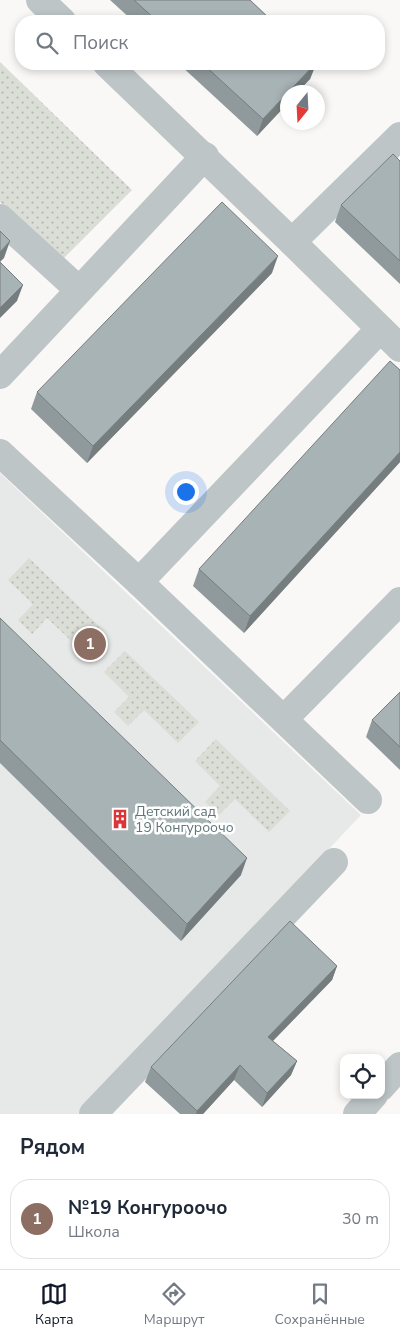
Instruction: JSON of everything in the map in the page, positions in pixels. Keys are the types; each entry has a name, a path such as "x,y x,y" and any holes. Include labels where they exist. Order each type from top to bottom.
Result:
{"lane":[{"path":"40,0 56,15"},
{"path":"113,70 205,156 400,348"},
{"path":"292,242 400,136"},
{"path":"0,375 205,156"},
{"path":"0,218 79,290"},
{"path":"139,582 380,329"},
{"path":"0,453 284,718 368,800"},
{"path":"284,718 400,601"},
{"path":"93,1114 334,862"},
{"path":"385,1083 400,1066"},
{"path":"357,1114 370,1099"}],"shaded area":[{"path":"0,62 132,190 61,261 0,202"},
{"path":"0,473 361,815 78,1114 0,1114"},
{"path":"29,558 103,630 82,651 47,618 32,634 18,620 33,604 8,580"},
{"path":"125,651 199,722 178,743 144,710 128,726 114,712 129,697 104,672"},
{"path":"216,739 290,811 269,832 235,799 219,815 205,802 220,786 195,761"}],"building":[{"path":"134,0 250,0 266,15 150,15"},
{"path":"210,70 309,70 295,85 280,85 280,101 263,119"},
{"path":"393,154 400,161 400,261 341,205"},
{"path":"222,202 278,256 93,446 37,392"},
{"path":"0,231 10,241 0,252"},
{"path":"0,262 23,285 0,308"},
{"path":"390,361 400,370 400,452 250,616 199,569"},
{"name":"Детский сад 19 Конгуроочо","path":"0,618 247,858 187,924 0,740"},
{"path":"400,692 400,747 372,720"},
{"path":"290,921 337,966 268,1037 297,1061 267,1093 240,1065 197,1111 151,1067"}],"place":[{"name":"№19 Конгуроочо","path":"90,644"},
{"name":"Детский сад 19 Конгуроочо","path":"120,819"}]}
